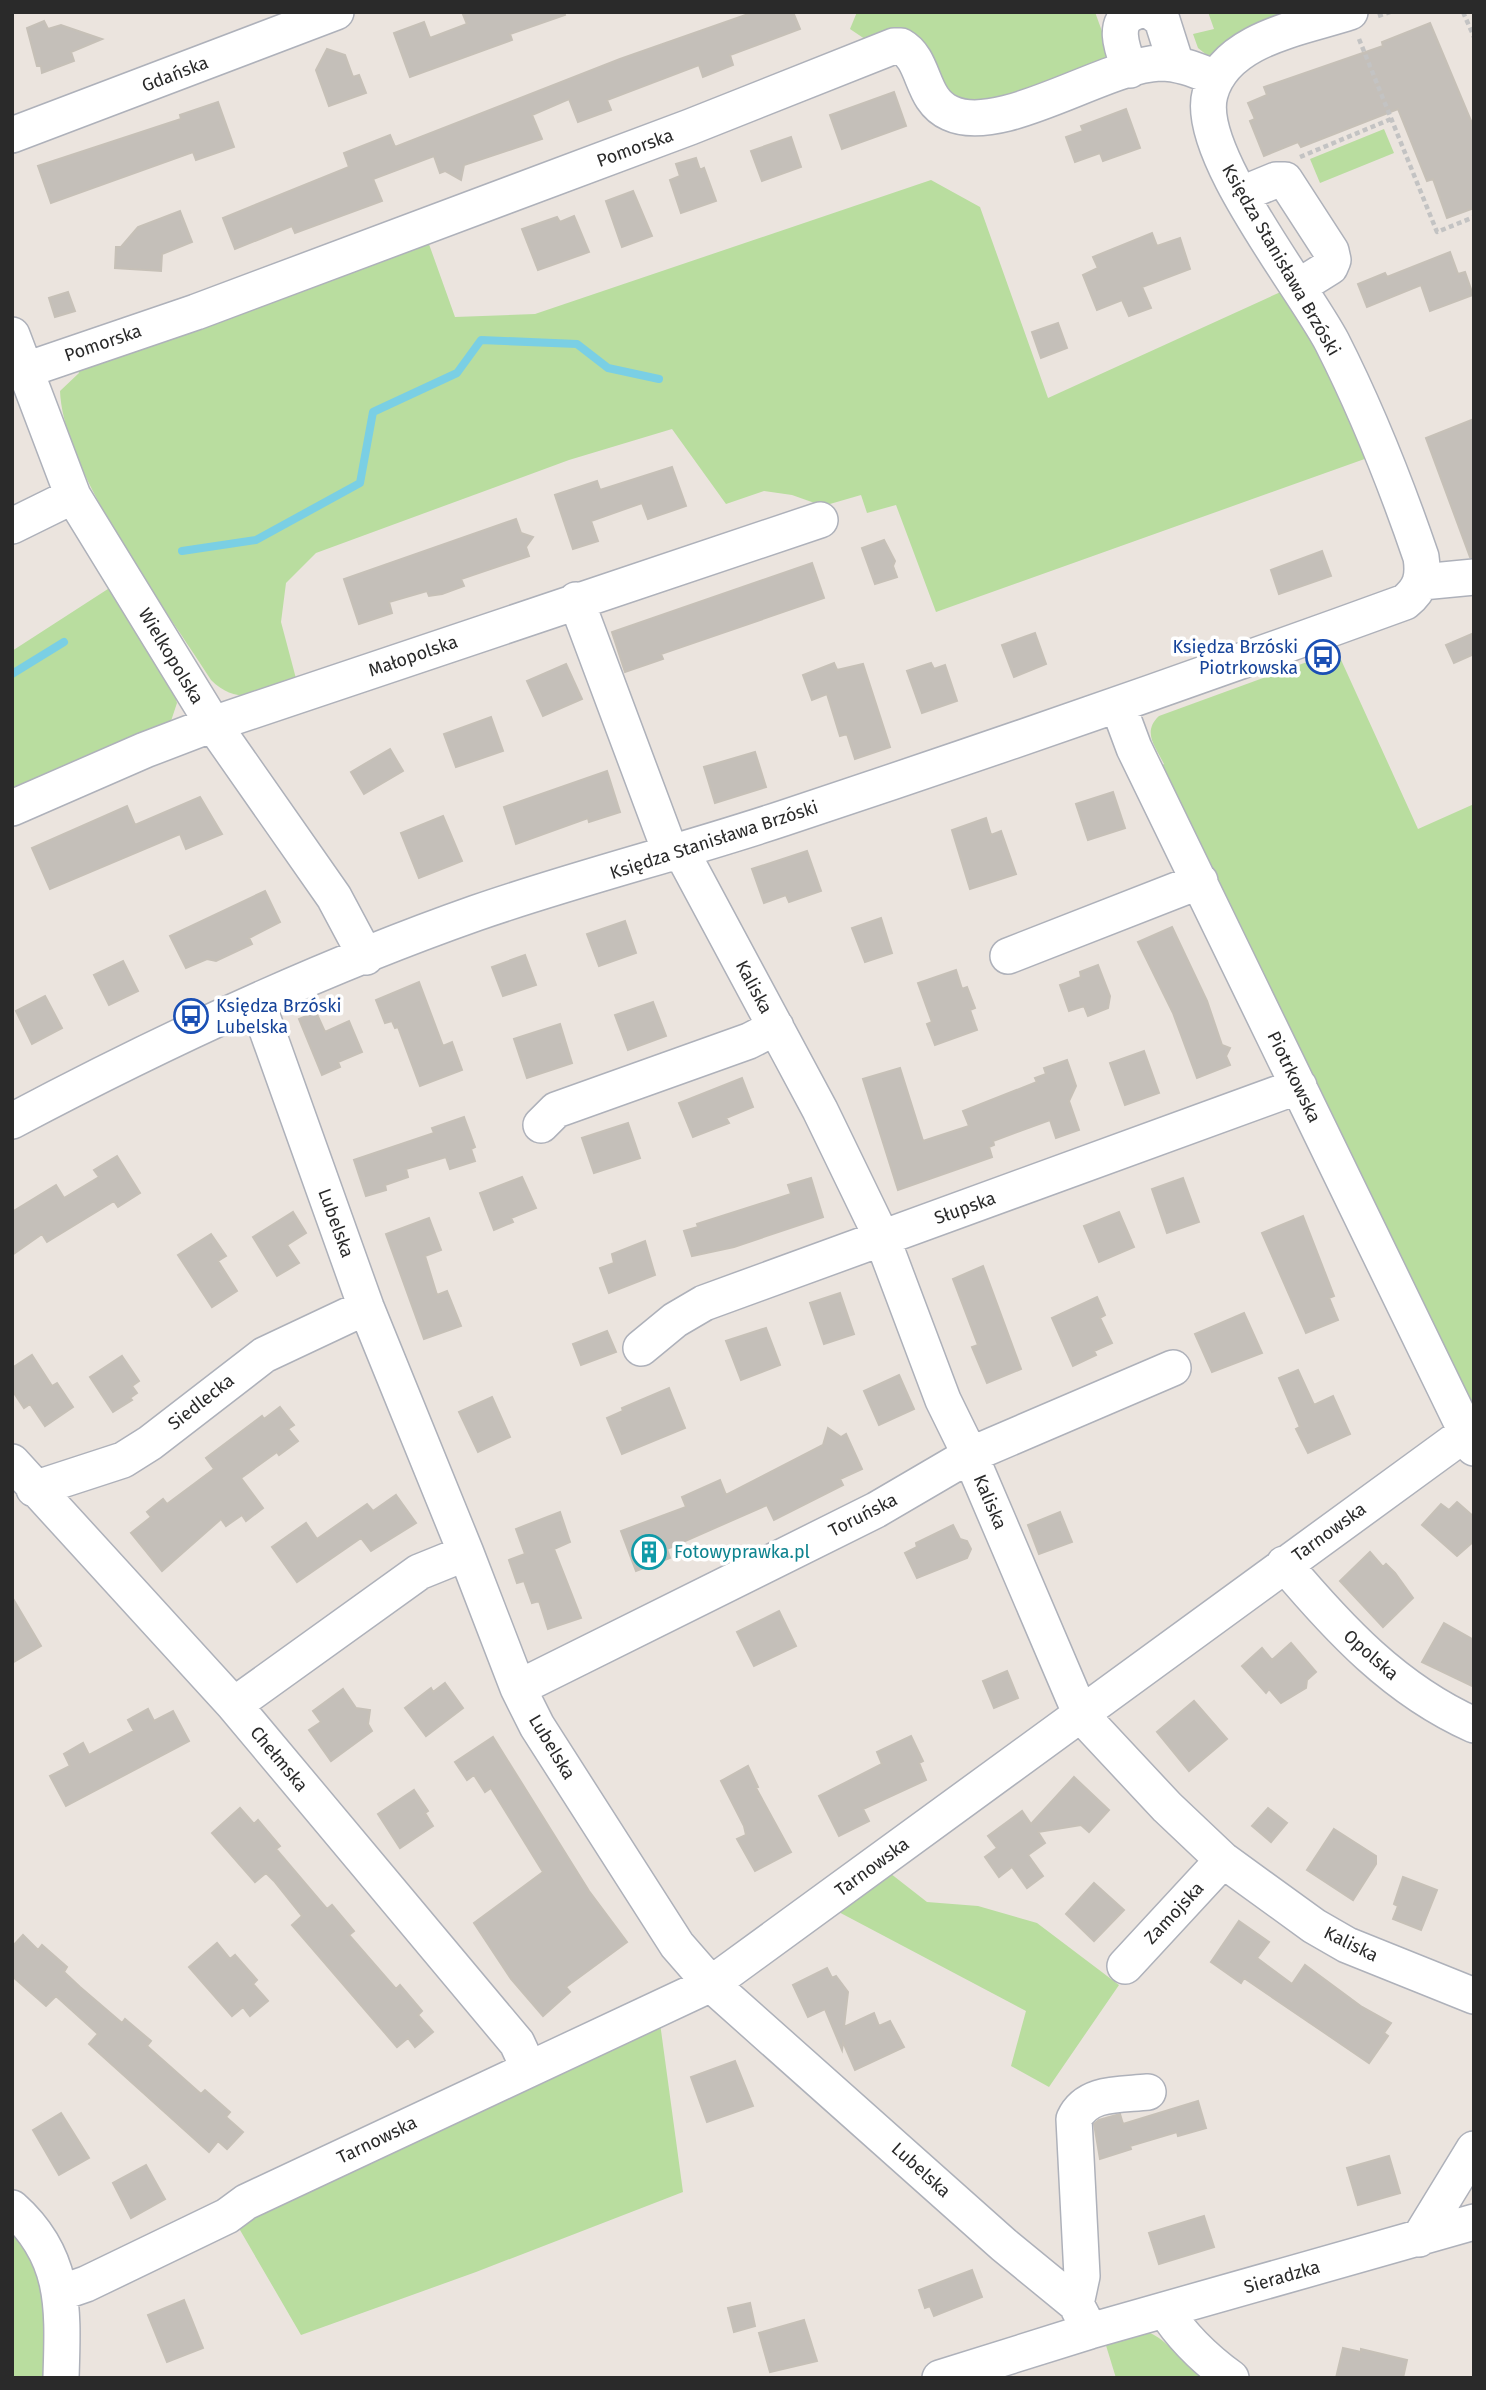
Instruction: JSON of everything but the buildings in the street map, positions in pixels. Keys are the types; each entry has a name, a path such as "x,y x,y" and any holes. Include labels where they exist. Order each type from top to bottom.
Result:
{"street":[{"name":"Gdańska","path":"12,135 337,12"},
{"path":"1130,70 1120,40 1120,26 1127,15 1135,12"},
{"path":"1152,12 1162,20 1176,64"},
{"path":"1216,78 1224,66 1247,48 1352,20"},
{"name":"Pomorska","path":"26,370 196,312 690,127 894,46 901,46 913,57 924,85 937,103 952,114 970,118 1041,102 1130,70 1159,63 1176,64 1216,78"},
{"name":"Księdza Stanisława Brzóski","path":"12,1121 158,1047 257,1002 480,912 676,853 1118,705 1405,602 1416,593 1422,582 1421,557 1363,405 1330,339 1226,167 1209,125 1210,94 1216,78"},
{"path":"1242,194 1276,180 1285,180 1331,251 1333,261 1329,267 1298,287"},
{"name":"Wielkopolska","path":"12,335 73,496 213,724 334,897 366,957"},
{"path":"12,526 73,496"},
{"name":"Małopolska","path":"12,808 145,750 213,724 820,520"},
{"path":"1422,582 1474,577"},
{"name":"Kaliska","path":"576,600 676,853 776,1027 882,1238 943,1400 970,1455 1081,1715 1167,1807 1223,1860 1314,1926 1347,1945 1474,1996"},
{"name":"Piotrkowska","path":"1118,705 1134,748 1470,1440"},
{"path":"1008,956 1200,881"},
{"name":"Lubelska","path":"257,1002 366,1307 518,1688 537,1726 677,1945 711,1984 1083,2317"},
{"path":"541,1125 556,1110 749,1041 776,1027"},
{"name":"Słupska","path":"641,1348 675,1320 704,1303 1299,1087"},
{"name":"Siedlecka","path":"34,1489 123,1460 150,1443 264,1355 366,1307"},
{"name":"Toruńska","path":"518,1688 876,1510 970,1455 1173,1368"},
{"name":"Tarnowska","path":"60,2293 86,2284 227,2216 246,2202 711,1984 1284,1564 1470,1440"},
{"name":"Chełmska","path":"12,1462 234,1705 517,2043 529,2070"},
{"path":"234,1705 419,1572 466,1553"},
{"name":"Opolska","path":"1284,1564 1325,1613 1369,1657 1420,1697 1474,1725"},
{"name":"Zamojska","path":"1125,1966 1223,1860"},
{"path":"1083,2317 1074,2119 1079,2108 1088,2101 1148,2092"},
{"path":"1419,2239 1474,2149"},
{"path":"12,2208 29,2222 46,2247 56,2269 60,2293 61,2378"},
{"name":"Sieradzka","path":"940,2378 1083,2317 1165,2310 1419,2239 1468,2228"},
{"path":"1165,2310 1177,2329 1195,2348 1231,2378"}],"path":[{"path":"1463,12 1474,37"},
{"path":"1352,20 1437,232 1474,217"},
{"path":"1295,159 1391,119"}],"green space":[{"path":"857,12 1095,12 1112,59 969,109 850,29"},
{"path":"1208,12 1280,12 1282,23 1213,60 1198,48 1193,34 1214,29"},
{"path":"1384,129 1394,153 1320,183 1310,159"},
{"path":"931,180 980,207 1048,398 1285,290 1373,456 936,612 896,505 867,513 861,495 823,506 792,495 764,491 726,504 672,429 569,460 316,553 286,583 281,622 298,686 241,696 221,688 211,680 144,579 97,499 66,424 60,391 79,373 76,365 425,233 455,317 535,314"},
{"path":"111,587 172,685 177,703 171,721 12,801 12,651"},
{"path":"1337,651 1418,829 1474,804 1474,1410 1156,769 1164,764 1151,733 1151,728 1159,716"},
{"path":"886,1870 927,1902 978,1906 1037,1923 1119,1985 1049,2087 1011,2066 1026,2011 833,1909"},
{"path":"660,2023 683,2192 476,2272 301,2335 233,2218"},
{"path":"12,2217 41,2255 53,2378 12,2378"},
{"path":"1148,2332 1166,2343 1192,2369 1209,2378 1116,2378 1104,2339"}],"waterway":[{"path":"182,551 256,540 360,483 373,412 457,373 481,340 577,344 608,368 659,379"},
{"path":"12,674 64,642"}],"place":[{"name":"Księdza Brzóski Piotrkowska","path":"1323,657"},
{"name":"Księdza Brzóski Lubelska","path":"191,1016"},
{"name":"Fotowyprawka.pl","path":"649,1552"}]}
